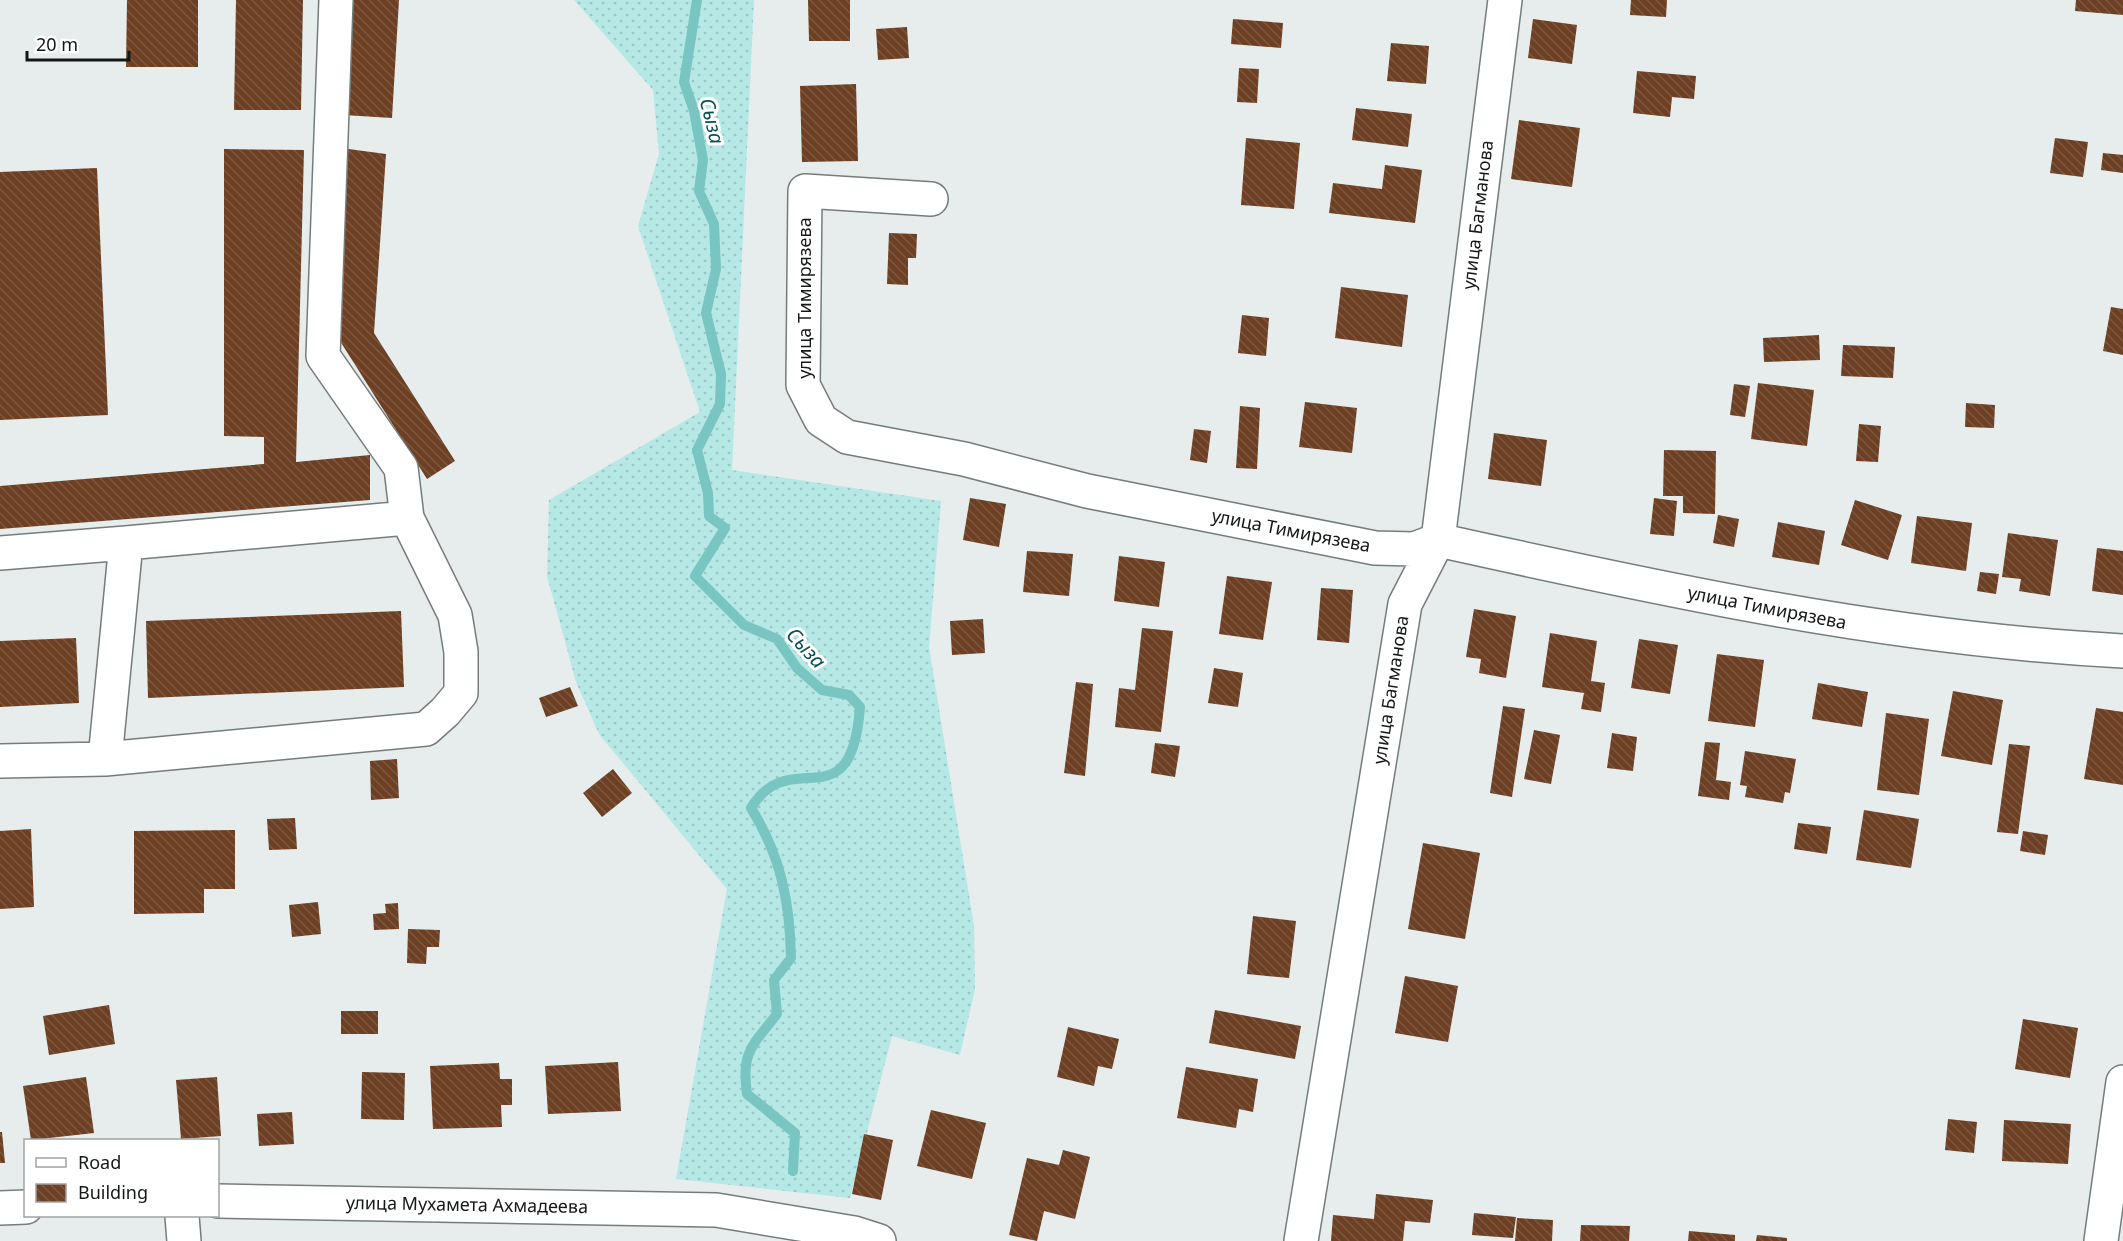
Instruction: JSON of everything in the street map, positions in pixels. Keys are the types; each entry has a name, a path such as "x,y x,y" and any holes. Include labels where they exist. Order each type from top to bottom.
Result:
{"street":[{"path":"0,761 105,759 426,729 461,693 461,652 455,615 408,518 401,468 323,356 336,0"},
{"name":"улица Багманова","path":"1301,1241 1405,604 1438,540 1505,0"},
{"name":"улица Тимирязева","path":"931,199 806,191 803,385 821,420 847,437 964,459 1088,491 1376,548 1414,549 1438,540 1616,579 1862,626 2026,646 2123,651"},
{"path":"0,553 408,518"},
{"path":"105,759 126,543"},
{"path":"2101,1241 2123,1082"},
{"name":"улица Мухамета Ахмадеева","path":"219,1201 716,1210 854,1233 879,1241"},
{"path":"0,1208 24,1207"},
{"path":"182,1217 184,1241"}],"shaded area":[{"path":"574,0 754,0 732,470 941,501 929,647 974,926 975,989 960,1055 892,1036 850,1198 676,1179 727,889 599,734 576,682 547,576 549,500 700,412 638,226 659,154 653,90"}],"building":[{"path":"127,0 198,0 198,67 126,67"},
{"path":"236,0 303,0 301,110 234,110"},
{"path":"351,0 399,0 392,118 344,115"},
{"path":"808,0 850,0 850,41 809,41"},
{"path":"1631,0 1667,0 1666,17 1630,15"},
{"path":"2076,0 2123,0 2123,15 2075,11"},
{"path":"1233,19 1283,23 1281,48 1231,44"},
{"path":"1533,19 1577,25 1572,64 1528,58"},
{"path":"907,27 909,58 878,60 876,29"},
{"path":"1391,43 1429,46 1426,84 1387,81"},
{"path":"1239,68 1259,69 1257,103 1237,102"},
{"path":"1637,71 1696,76 1694,99 1672,97 1670,117 1633,113"},
{"path":"856,84 858,161 802,162 800,86"},
{"path":"1356,108 1412,114 1408,147 1352,140"},
{"path":"1519,120 1580,128 1572,187 1511,179"},
{"path":"1246,138 1300,143 1294,209 1241,205"},
{"path":"2055,138 2088,142 2083,177 2050,173"},
{"path":"341,148 386,154 374,333 455,461 427,479 335,333"},
{"path":"224,149 304,150 296,462 370,455 370,500 0,529 0,486 264,464 264,437 224,436"},
{"path":"2103,153 2123,155 2123,173 2101,170"},
{"path":"1385,165 1422,170 1415,223 1329,213 1333,183 1382,189"},
{"path":"97,168 108,415 0,420 0,172"},
{"path":"889,233 917,234 916,258 908,258 908,285 887,284"},
{"path":"1341,287 1408,295 1402,347 1335,338"},
{"path":"2111,307 2123,309 2123,355 2103,351"},
{"path":"1242,315 1269,318 1266,356 1238,353"},
{"path":"1819,335 1820,360 1764,362 1763,338"},
{"path":"1843,345 1895,347 1893,378 1841,376"},
{"path":"1758,383 1814,390 1807,446 1751,439"},
{"path":"1734,384 1750,386 1745,417 1730,415"},
{"path":"1305,402 1357,408 1352,453 1299,447"},
{"path":"1966,403 1995,405 1994,428 1965,427"},
{"path":"1240,406 1260,408 1257,469 1236,468"},
{"path":"1859,424 1881,426 1878,462 1856,461"},
{"path":"1194,429 1211,431 1207,463 1190,460"},
{"path":"1494,433 1547,440 1541,486 1488,479"},
{"path":"1664,450 1716,451 1715,514 1683,513 1683,496 1663,496"},
{"path":"970,498 1006,504 999,547 963,540"},
{"path":"1654,498 1677,501 1674,536 1650,534"},
{"path":"1855,500 1902,515 1888,560 1841,545"},
{"path":"1718,515 1739,519 1734,547 1713,543"},
{"path":"1917,516 1972,523 1966,571 1911,563"},
{"path":"1778,522 1825,531 1819,565 1772,557"},
{"path":"2008,533 2058,540 2050,596 2019,591 2021,579 2002,577"},
{"path":"2097,548 2123,551 2123,595 2092,591"},
{"path":"1027,551 1073,554 1069,596 1023,592"},
{"path":"1119,556 1165,562 1159,607 1114,601"},
{"path":"1980,572 1999,574 1996,594 1977,591"},
{"path":"1227,576 1272,582 1263,640 1219,634"},
{"path":"1321,588 1353,590 1349,643 1317,640"},
{"path":"1474,609 1516,616 1506,678 1479,673 1481,659 1466,657"},
{"path":"401,611 404,687 148,698 146,621"},
{"path":"983,619 985,653 952,655 950,621"},
{"path":"1142,628 1173,631 1161,732 1115,727 1119,688 1135,690"},
{"path":"1550,633 1597,641 1591,681 1605,683 1601,712 1581,709 1584,693 1542,687"},
{"path":"76,638 79,703 0,707 0,641"},
{"path":"1639,639 1678,645 1670,694 1631,688"},
{"path":"1717,654 1764,660 1755,727 1708,721"},
{"path":"1214,668 1243,673 1238,707 1208,703"},
{"path":"1076,682 1093,684 1085,776 1064,773"},
{"path":"1818,683 1868,692 1862,727 1812,719"},
{"path":"570,687 578,706 546,717 539,698"},
{"path":"1953,691 2003,700 1992,765 1941,756"},
{"path":"1503,706 1525,709 1512,797 1490,793"},
{"path":"2096,708 2123,712 2123,785 2084,779"},
{"path":"1886,713 1929,719 1919,795 1877,790"},
{"path":"1534,730 1560,735 1551,784 1524,779"},
{"path":"1612,733 1637,737 1633,771 1607,768"},
{"path":"1705,742 1720,743 1716,780 1731,782 1729,800 1698,796"},
{"path":"1155,743 1180,746 1175,777 1151,773"},
{"path":"2009,744 2030,746 2018,834 1997,832"},
{"path":"1745,751 1796,759 1790,793 1785,792 1783,803 1745,797 1747,786 1740,785"},
{"path":"397,759 399,798 371,800 370,761"},
{"path":"613,769 632,793 602,817 583,793"},
{"path":"1864,810 1919,819 1911,868 1856,860"},
{"path":"295,818 297,849 269,850 267,819"},
{"path":"1798,823 1831,827 1827,854 1794,849"},
{"path":"31,829 34,907 0,909 0,831"},
{"path":"235,830 235,889 204,889 204,913 134,914 134,831"},
{"path":"2023,831 2048,835 2045,855 2020,851"},
{"path":"1423,843 1480,853 1465,939 1408,929"},
{"path":"318,902 321,934 292,937 289,905"},
{"path":"398,903 399,929 374,930 373,914 386,913 385,904"},
{"path":"1253,916 1296,921 1289,978 1247,974"},
{"path":"408,929 440,930 439,947 427,947 426,964 407,963"},
{"path":"1405,976 1458,986 1448,1042 1395,1033"},
{"path":"109,1005 115,1044 49,1055 43,1016"},
{"path":"1215,1010 1301,1026 1295,1059 1209,1043"},
{"path":"341,1011 378,1011 378,1034 341,1034"},
{"path":"2023,1019 2078,1028 2070,1078 2015,1069"},
{"path":"1068,1027 1119,1039 1112,1069 1098,1066 1094,1086 1057,1077"},
{"path":"618,1062 621,1111 548,1114 545,1066"},
{"path":"499,1063 500,1079 512,1079 512,1105 501,1105 502,1127 433,1129 430,1066"},
{"path":"1186,1067 1258,1079 1253,1112 1239,1109 1236,1128 1177,1118"},
{"path":"362,1072 405,1073 404,1120 361,1119"},
{"path":"86,1077 94,1133 31,1139 23,1086"},
{"path":"217,1077 221,1136 181,1139 176,1080"},
{"path":"931,1110 986,1123 972,1179 917,1166"},
{"path":"292,1112 294,1144 259,1146 257,1114"},
{"path":"1948,1119 1977,1122 1974,1153 1945,1150"},
{"path":"2004,1120 2071,1124 2068,1164 2002,1161"},
{"path":"0,1132 2,1132 5,1163 0,1163"},
{"path":"864,1134 893,1140 881,1200 852,1194"},
{"path":"1063,1150 1090,1157 1075,1219 1044,1211 1037,1241 1009,1235 1027,1158 1059,1165"},
{"path":"1376,1194 1433,1200 1430,1223 1405,1221 1403,1241 1331,1241 1333,1215 1374,1219"},
{"path":"1474,1213 1516,1217 1513,1238 1472,1235"},
{"path":"1517,1218 1553,1220 1552,1241 1515,1241"},
{"path":"1581,1225 1630,1226 1629,1241 1580,1241"},
{"path":"1689,1231 1735,1235 1735,1241 1688,1241"},
{"path":"1757,1235 1787,1238 1787,1241 1756,1241"}],"waterway":[{"name":"Сыза","path":"697,0 684,82 694,111 703,160 699,191 714,224 716,269 706,313 721,374 720,404 697,450 708,493 709,516 725,528 695,576 744,625 777,639 797,668 822,690 849,695 860,707 854,743 845,764 832,774 784,781 767,790 751,808 770,844 782,880 789,918 791,958 774,980 777,1014 755,1042 747,1059 747,1094 795,1133 793,1171"}]}
